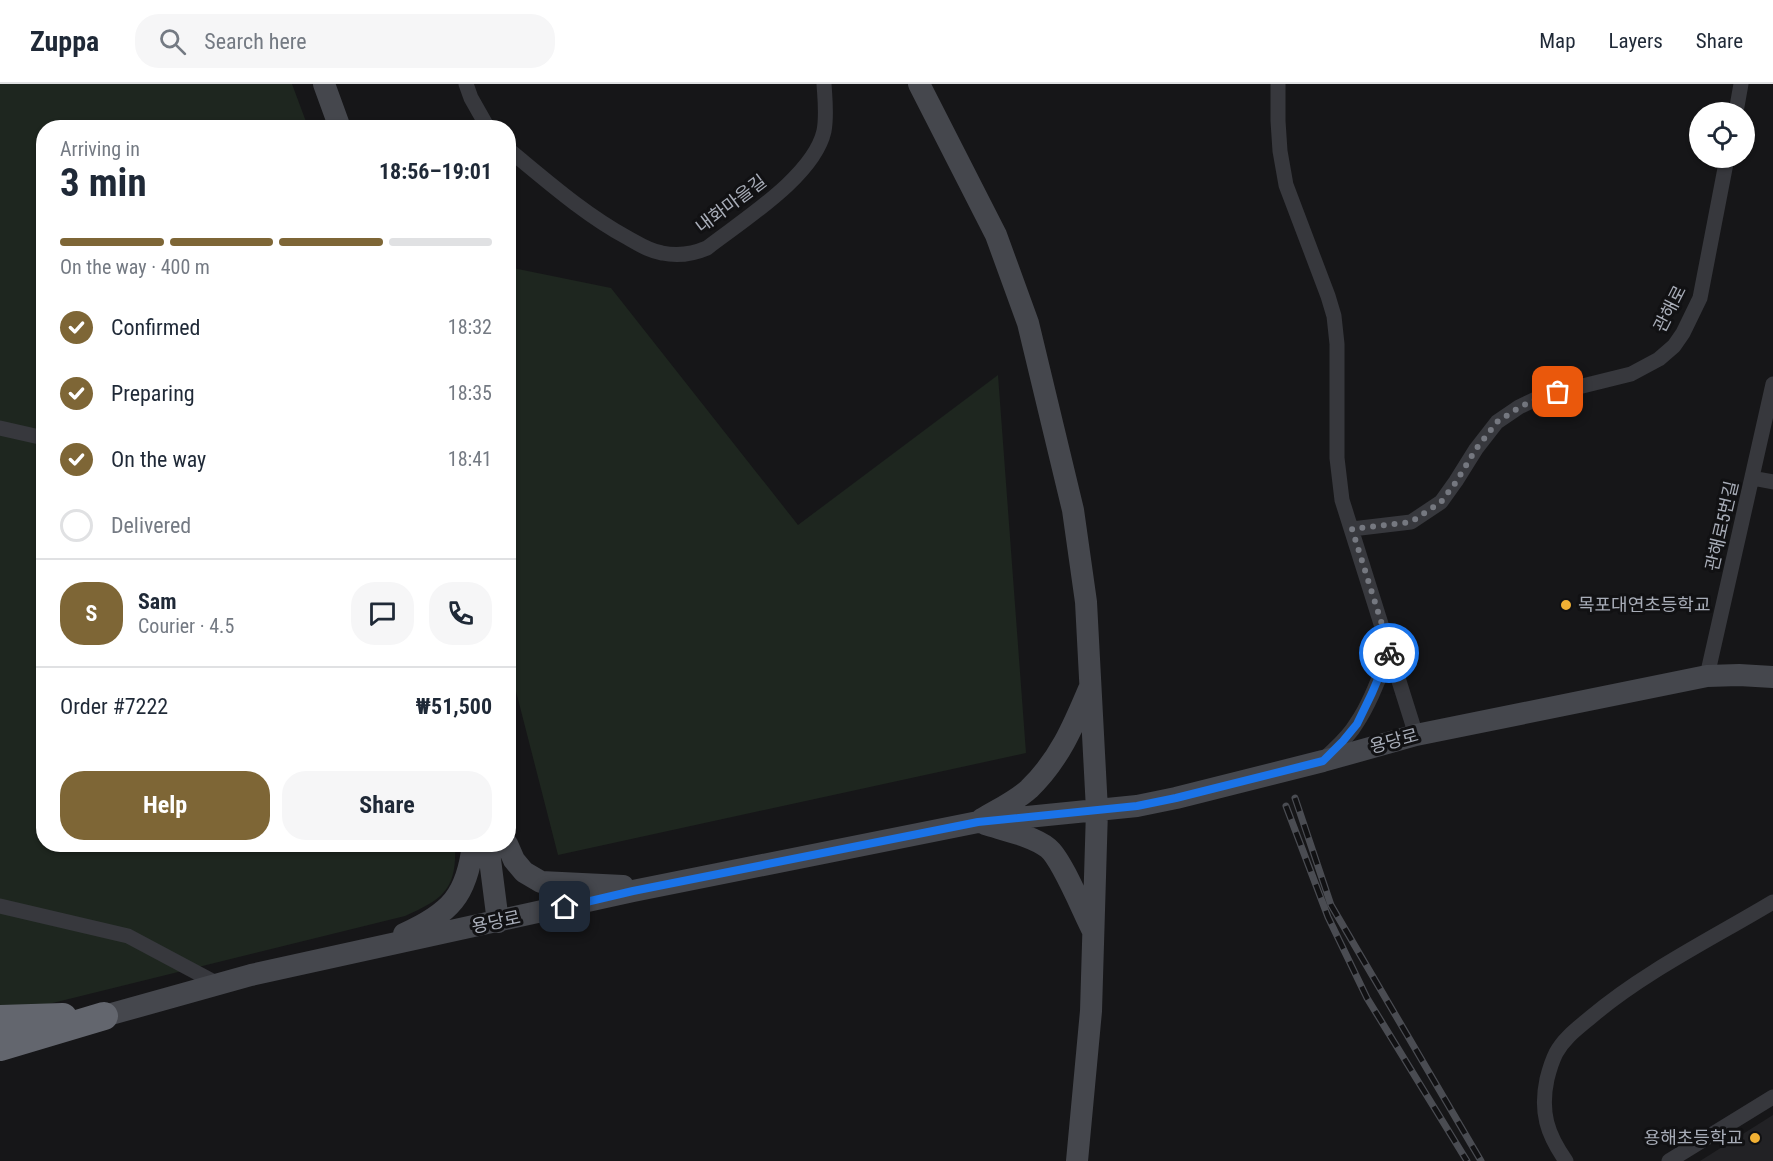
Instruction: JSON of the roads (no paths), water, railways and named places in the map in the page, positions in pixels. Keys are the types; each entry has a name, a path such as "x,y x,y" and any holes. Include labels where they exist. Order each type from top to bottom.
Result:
{"highway":[{"path":"0,1019 104,1017"},
{"name":"용당로","path":"0,1047 104,1017"}],"street":[{"path":"324,84 336,120"},
{"path":"466,84 483,120"},
{"name":"내화마을길","path":"516,156 571,201 622,235 648,249 663,254 696,252 707,248 782,191 812,157 824,130 826,110 824,84"},
{"path":"919,84 996,235 1028,323 1073,510 1086,602 1097,810 1091,1011 1077,1161"},
{"path":"1278,84 1280,151 1286,185 1334,316 1337,458 1342,500 1416,735"},
{"path":"1738,102 1742,84"},
{"name":"관해로","path":"1352,529 1411,522 1441,502 1497,422 1542,396 1631,374 1659,359 1674,346 1700,298 1725,168"},
{"name":"관해로5번길","path":"1707,676 1773,384"},
{"path":"0,428 36,436"},
{"path":"1752,478 1773,482"},
{"path":"1323,761 1357,724 1390,650"},
{"name":"용당로","path":"104,1017 251,975 655,887 978,822 1137,806 1323,761 1416,735 1707,676 1773,677"},
{"path":"978,822 1027,790 1050,766 1067,740 1091,685"},
{"path":"978,822 1030,839 1048,848 1060,864 1094,934"},
{"path":"371,949 424,925 443,912 452,903 468,876 472,852"},
{"path":"489,852 498,922"},
{"path":"510,852 524,872 542,882 655,887"},
{"path":"1566,1161 1554,1143 1544,1116 1543,1096 1555,1053 1569,1035 1603,1006 1641,980 1773,902"},
{"path":"0,906 128,936 218,984"},
{"path":"1669,1161 1773,1097"}],"railway":[{"path":"1295,798 1331,905 1481,1161"},
{"path":"1286,806 1328,917 1367,998 1467,1161"}],"place":[{"name":"목포대연초등학교","path":"1566,605"},
{"name":"용해초등학교","path":"1755,1138"}]}
